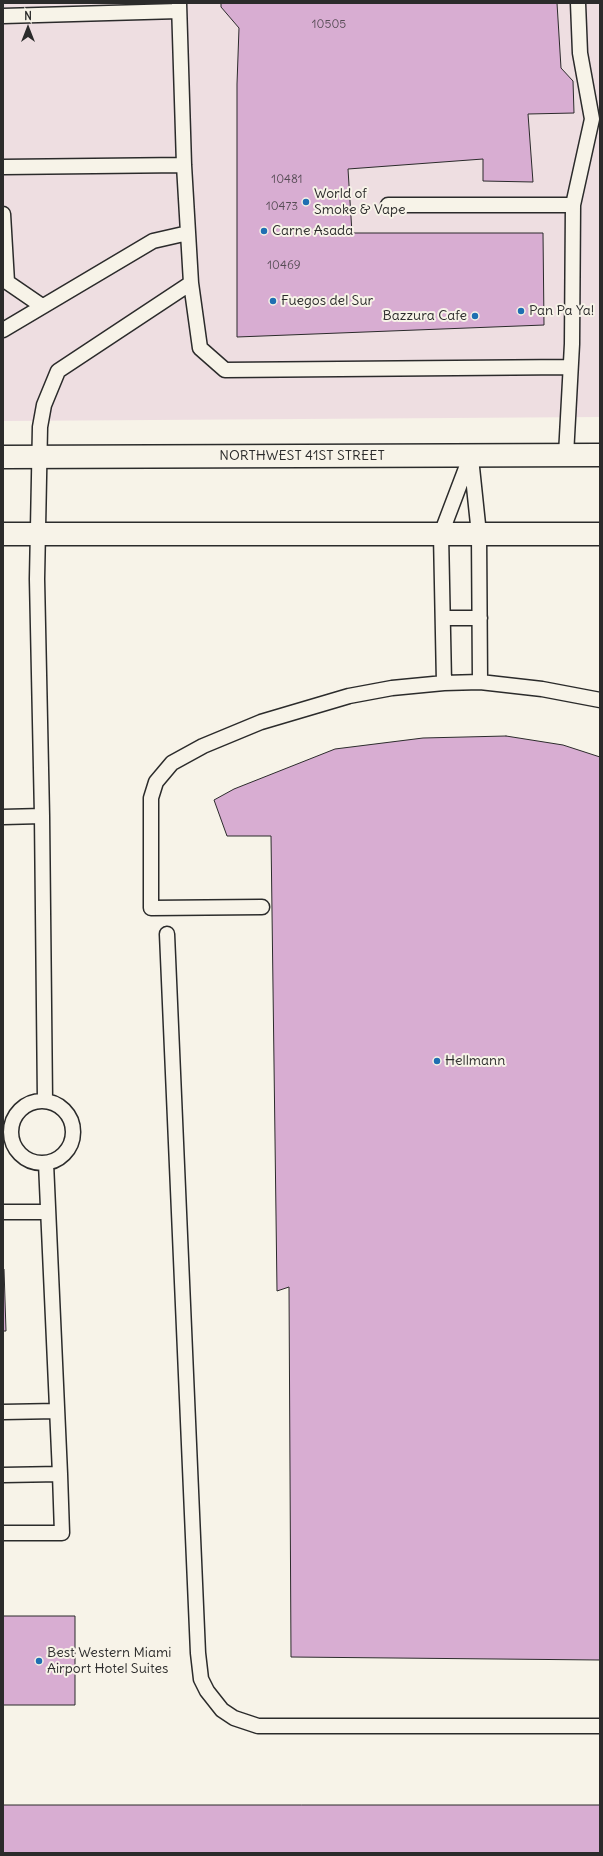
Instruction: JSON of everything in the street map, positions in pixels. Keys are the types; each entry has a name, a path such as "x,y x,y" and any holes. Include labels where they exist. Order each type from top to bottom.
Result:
{"main road":[{"name":"NORTHWEST 41ST STREET","path":"3,457 600,455"},
{"path":"3,534 600,534"}],"lane":[{"path":"566,455 572,344 573,205 592,119 580,53 578,3"},
{"path":"3,16 179,7 184,165 191,283 200,348 225,370 570,367"},
{"path":"3,167 184,165"},
{"path":"388,205 573,205"},
{"path":"3,214 5,283 42,306"},
{"path":"3,330 153,241 188,233"},
{"path":"45,1101 37,534 40,427 44,405 58,371 191,283"},
{"path":"444,683 441,534 471,455"},
{"path":"471,455 479,534 480,682"},
{"path":"443,618 480,618"},
{"path":"262,907 151,908 150,808 152,790 161,774 172,763 203,746 231,734 292,712 367,692 444,683 480,682 542,689 600,700"},
{"path":"3,817 42,816"},
{"path":"167,934 198,1653 201,1679 207,1691 222,1710 234,1718 258,1726 600,1726"},
{"path":"45,1101 57,1105 68,1114 73,1131 68,1148 55,1161 46,1163 30,1161 22,1157 6,1135 19,1110 30,1103 45,1101"},
{"path":"3,1533 62,1533 46,1163"},
{"path":"3,1212 48,1212"},
{"path":"3,1412 56,1411"},
{"path":"3,1475 60,1474"}],"shaded area":[{"path":"3,3 600,3 600,417 3,421"}],"building":[{"path":"221,3 557,3 561,68 573,81 574,113 528,114 533,182 483,181 483,159 348,169 352,233 543,233 544,325 237,337 237,84 239,28 221,7"},
{"name":"Hellmann","path":"506,736 563,745 600,757 600,1660 291,1657 289,1287 277,1291 271,836 227,836 214,800 234,789 335,749 423,738"},
{"path":"4,1269 6,1331 3,1331"},
{"name":"Best Western Miami Airport Hotel Suites","path":"3,1616 75,1616 75,1705 3,1705"},
{"path":"3,1805 600,1805 600,1853 3,1853"}],"place":[{"name":"World of Smoke & Vape","path":"306,202"},
{"name":"Carne Asada","path":"264,231"},
{"name":"Fuegos del Sur","path":"273,301"},
{"name":"Pan Pa Ya!","path":"521,311"},
{"name":"Bazzura Cafe","path":"475,316"},
{"name":"Hellmann","path":"437,1061"},
{"name":"Best Western Miami Airport Hotel Suites","path":"39,1661"}]}
